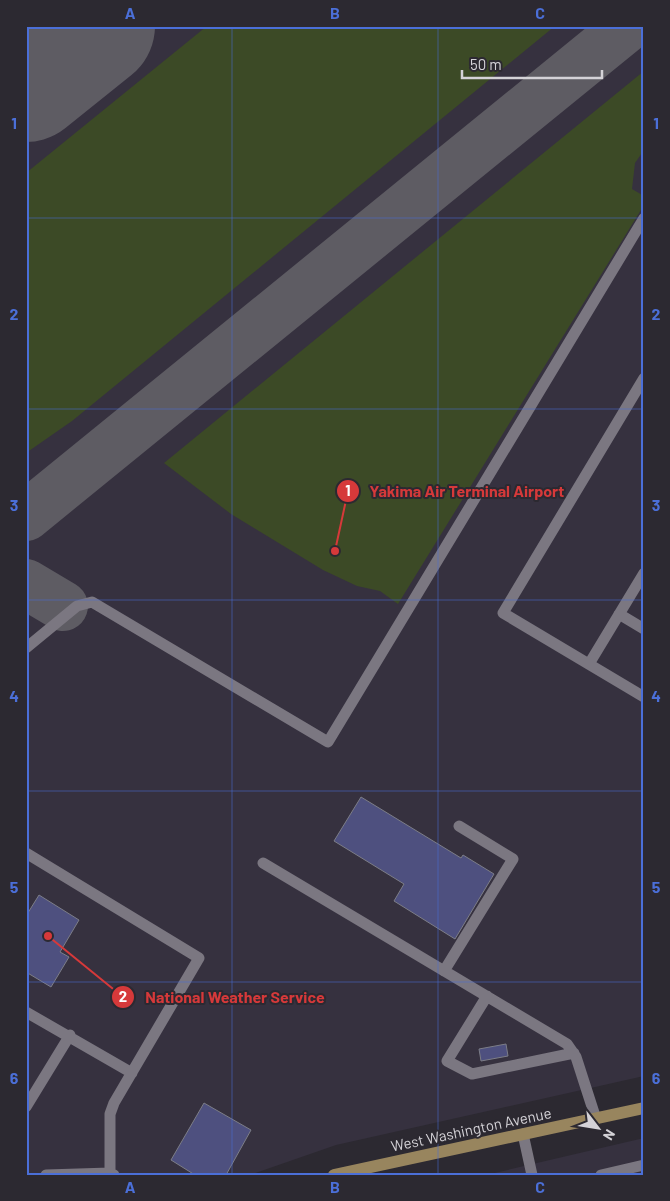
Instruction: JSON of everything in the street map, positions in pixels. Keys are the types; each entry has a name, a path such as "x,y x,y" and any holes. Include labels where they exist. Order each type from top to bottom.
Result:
{"main road":[{"name":"West Washington Avenue","path":"334,1175 644,1108"}],"lane":[{"path":"26,648 78,606 92,602 328,742 644,218"},
{"path":"644,378 503,613 644,697"},
{"path":"589,664 644,573"},
{"path":"619,614 644,629"},
{"path":"444,971 513,859 459,826"},
{"path":"26,853 199,958 110,1114 112,1174 46,1175"},
{"path":"263,863 567,1044 574,1053 596,1119"},
{"path":"487,996 447,1061 472,1074 574,1053"},
{"path":"26,1012 132,1073"},
{"path":"26,1107 70,1036"},
{"path":"523,1134 532,1175"},
{"path":"601,1175 644,1165"}],"shaded area":[{"path":"26,26 644,26 644,1076 336,1145 250,1175 26,1175"},
{"path":"644,1138 644,1175 486,1175"}],"green space":[{"path":"207,26 555,26 72,421 26,453 26,173"},
{"path":"644,71 644,150 635,163 632,189 644,196 644,205 398,604 380,591 357,586 323,570 231,514 164,463"}],"building":[{"path":"361,797 461,858 463,855 494,874 455,939 394,901 404,884 334,841"},
{"path":"39,895 79,920 60,952 69,957 51,987 26,972 26,916"},
{"path":"506,1044 508,1056 481,1061 479,1049"},
{"path":"204,1103 251,1130 226,1175 195,1175 171,1160"}],"taxiway":[{"path":"26,516 628,26"},
{"path":"26,584 63,606"}],"runway":[{"path":"26,79 92,26"}],"place":[{"name":"Yakima Air Terminal Airport","path":"335,551"},
{"name":"National Weather Service","path":"48,936"}]}
